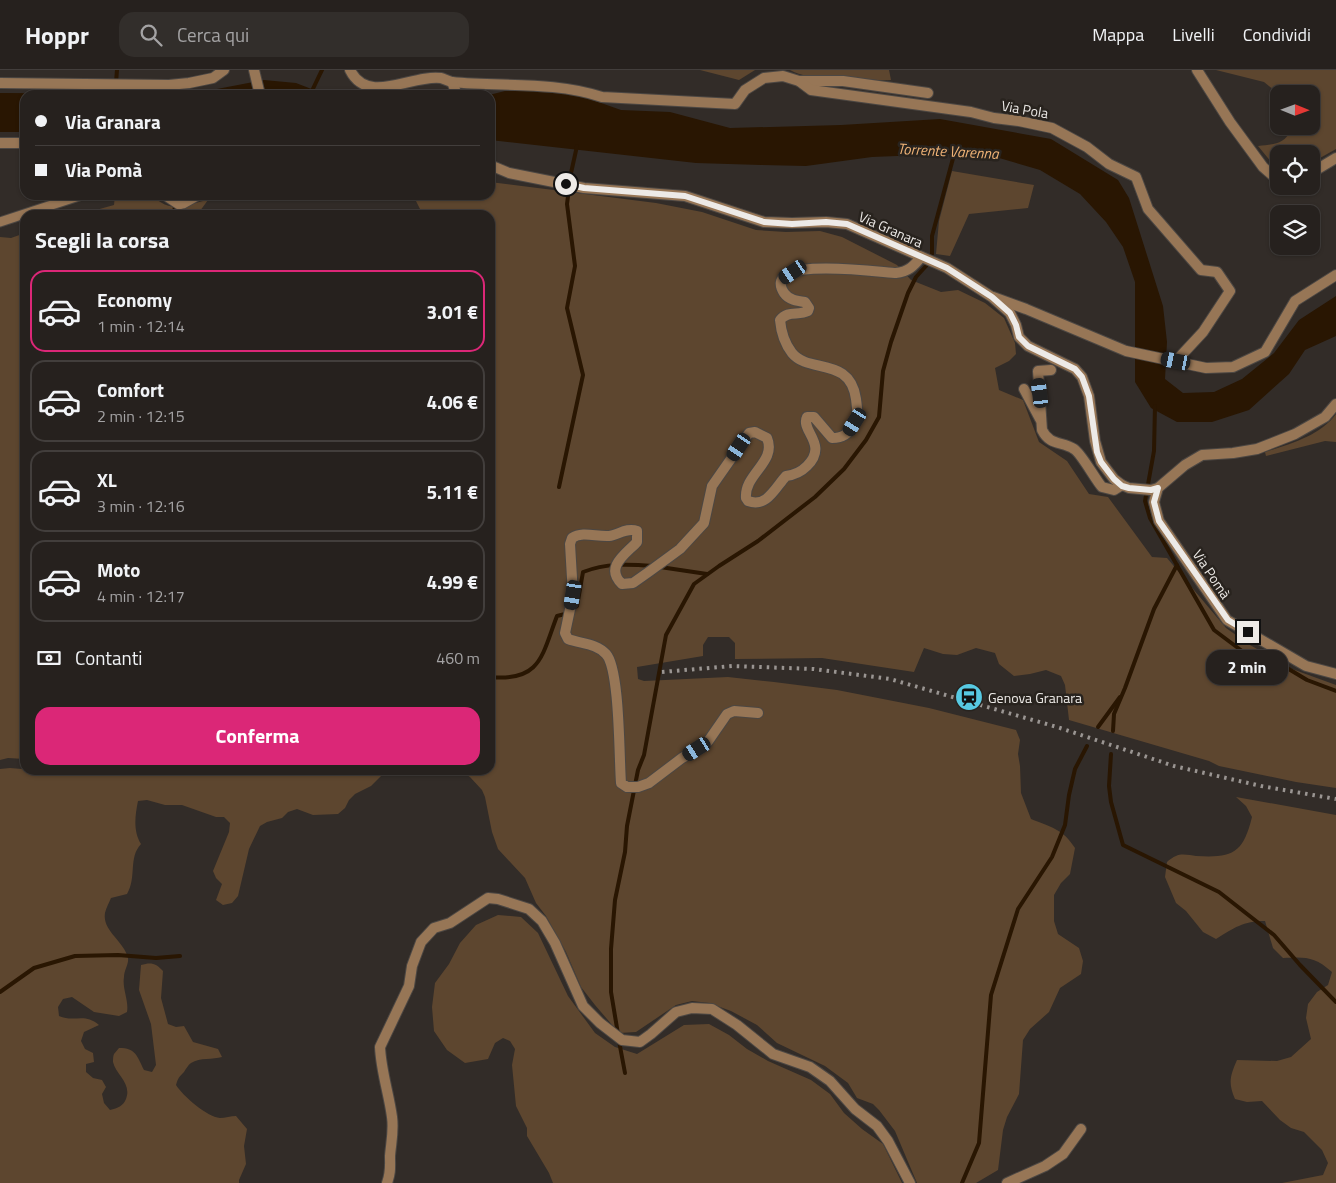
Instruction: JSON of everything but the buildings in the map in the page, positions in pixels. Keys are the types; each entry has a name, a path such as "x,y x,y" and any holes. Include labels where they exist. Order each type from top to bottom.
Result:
{"street":[{"path":"0,83 179,84 214,78 224,70"},
{"path":"254,70 259,90"},
{"path":"350,70 354,79 365,85 376,87 440,78 455,89"},
{"path":"1196,70 1230,122 1263,168 1270,173"},
{"name":"Via Pola","path":"455,89 542,86 585,91 602,97 736,104 745,90 764,78 783,76 799,81 843,81 928,93"},
{"name":"Via Pola","path":"799,81 811,90 971,112 1052,128 1086,147 1109,164 1136,177 1148,209 1201,270 1217,272 1230,291 1203,332 1176,361"},
{"path":"0,143 19,143"},
{"path":"1320,168 1336,158"},
{"name":"Via Granara","path":"495,167 509,174 584,188 685,196 764,222 847,224 947,268 992,297 1026,309 1126,351 1206,368 1233,367 1264,352 1295,301 1336,275"},
{"path":"36,210 67,200"},
{"path":"172,200 179,205 190,200"},
{"path":"0,222 20,215"},
{"path":"758,713 734,711 727,714 704,746 670,766 649,783 638,788 624,786 621,783 616,683 611,661 607,654 599,648 591,644 568,639 565,634 573,595 569,553 572,538 580,535 611,536 629,529 636,531 637,542 617,562 615,567 616,577 622,584 633,583 680,549 704,523 712,486 749,433 755,432 767,438 770,449 766,460 751,478 746,498 748,501 758,504 770,497 786,476 796,475 813,459 815,445 806,424 807,417 814,417 832,438 838,438 849,432 858,414 854,386 848,379 836,370 803,360 792,352 781,329 780,320 787,314 805,313 809,308 805,302 792,300 784,293 781,285 783,278 793,272 830,267 897,273 912,269 921,257"},
{"path":"992,297 1010,313 1019,337 1028,346 1075,369 1082,377 1089,396 1095,441 1101,462 1122,486 1138,490 1155,489 1184,465 1202,455 1257,449 1295,434 1326,417 1336,404"},
{"path":"1052,370 1038,371 1042,430 1054,442 1075,449 1102,487 1114,490 1122,486"},
{"path":"1024,389 1042,422"},
{"name":"Via Pomà","path":"1155,489 1154,502 1159,521 1228,620 1306,666 1336,674"},
{"path":"387,1183 391,1169 390,1158 393,1132 392,1117 380,1059 380,1047 409,986 412,966 421,942 434,928 450,923 488,898 498,899 529,909 542,921 555,943 584,1006 600,1023 622,1040 640,1042 676,1012 692,1008 712,1009 737,1024 773,1054 810,1067 830,1081 854,1110 877,1126 888,1142 910,1183"},
{"path":"1007,1183 1044,1166 1063,1154 1081,1129"}],"shaded area":[{"path":"700,70 755,70 739,80"},
{"path":"790,70 889,70 891,80 813,77"},
{"path":"1216,70 1336,70 1336,149 1320,158 1320,145 1270,145 1270,161 1258,146 1273,144 1285,139 1288,135 1320,135 1320,85 1270,85 1270,87 1264,82"},
{"path":"952,171 1034,185 1028,208 969,214 950,256 936,254 939,221"},
{"path":"495,183 656,203 702,212 756,230 786,232 820,231 842,237 897,265 911,280 941,292 958,290 985,303 1004,318 1015,343 1016,354 1009,361 995,368 999,390 1023,400 1039,442 1067,461 1089,494 1108,497 1152,557 1167,558 1226,628 1250,645 1292,669 1336,685 1336,788 1219,766 1209,761 1069,720 1065,685 1061,676 1046,670 1014,676 999,664 995,653 976,648 957,655 943,654 924,648 914,672 822,658 735,659 735,643 729,637 708,637 703,645 703,656 637,667 638,679 644,681 728,677 837,690 929,708 1016,730 1020,740 1018,754 1021,793 1031,819 1061,833 1075,848 1070,874 1061,883 1054,895 1054,921 1058,934 1079,948 1083,961 1081,974 1060,988 1049,1012 1030,1029 1023,1040 1019,1094 1007,1117 1003,1130 998,1170 976,1183 917,1183 895,1131 873,1104 857,1098 848,1083 825,1066 777,1043 757,1025 731,1011 709,1003 692,1001 676,1005 636,1032 619,1033 581,987 566,952 546,916 536,903 525,878 498,849 492,832 485,797 482,790 467,775 495,775 495,210 420,210 415,200 495,200"},
{"path":"114,200 158,200 166,205 178,207 208,200 201,210 96,210 114,205"},
{"path":"20,235 20,759 0,760 0,237 11,238"},
{"path":"1336,414 1336,442 1325,441 1266,456 1265,452 1313,434"},
{"path":"0,769 20,769 20,775 382,775 371,786 355,794 338,814 313,815 297,809 288,812 282,818 260,826 249,849 238,896 232,903 223,905 216,900 222,884 216,878 213,871 229,832 230,823 224,817 216,817 182,805 165,805 147,800 138,801 136,829 141,844 133,861 130,888 127,894 111,898 105,913 105,919 110,931 126,952 128,958 124,974 127,1012 119,1016 94,1012 72,997 63,999 58,1007 59,1016 70,1019 89,1019 99,1025 84,1032 81,1041 85,1049 93,1053 94,1062 86,1064 86,1072 93,1078 102,1080 106,1087 102,1094 104,1103 110,1110 123,1103 127,1093 127,1088 113,1062 114,1054 119,1048 133,1051 144,1070 152,1072 156,1065 151,1024 139,990 141,965 153,964 160,968 163,971 161,998 168,1024 176,1027 184,1026 193,1042 218,1049 222,1057 198,1060 191,1063 176,1085 179,1090 202,1110 220,1118 236,1116 247,1129 244,1146 246,1164 239,1183 0,1183"},
{"path":"1236,797 1336,815 1336,1183 1282,1183 1323,1175 1328,1163 1322,1150 1304,1132 1291,1128 1280,1120 1262,1101 1247,1102 1235,1099 1231,1088 1231,1075 1237,1060 1277,1061 1291,1057 1311,1039 1306,1018 1308,1004 1317,992 1328,985 1332,972 1314,960 1283,958 1273,948 1265,921 1257,921 1234,928 1216,939 1203,932 1186,911 1176,903 1165,877 1167,862 1178,855 1219,856 1234,851 1240,846 1245,839 1252,817 1246,806"},
{"path":"498,915 521,917 538,933 568,996 595,1033 615,1047 637,1054 684,1025 709,1024 729,1035 747,1049 768,1061 811,1080 830,1094 844,1113 883,1144 902,1183 553,1183 527,1136 527,1128 516,1106 512,1065 515,1049 510,1041 503,1038 495,1043 488,1059 465,1063 447,1050 434,1031 432,1007 435,983 449,964 460,943 476,925"}],"water":[{"path":"264,80 296,83 314,90 212,90"},
{"name":"Torrente Varenna","path":"505,91 553,91 584,97 621,110 670,112 730,128 841,125 940,119 1051,139 1118,180 1129,198 1163,306 1167,342 1165,379 1183,393 1214,392 1242,379 1274,353 1299,320 1336,296 1336,336 1305,350 1289,374 1249,410 1212,422 1177,422 1151,408 1135,382 1135,282 1123,247 1106,222 1080,194 1040,170 989,155 947,154 872,157 806,166 761,165 696,163 495,141 495,94"},
{"path":"0,93 20,93 20,132 0,132"}],"waterway":[{"path":"115,90 117,70"},
{"path":"312,90 322,70"},
{"path":"559,487 583,375 567,308 575,266 567,204 577,146"},
{"name":"Torrente Varenna","path":"618,1034 611,992 611,949 615,900 625,852 627,826 638,770 644,755 666,635 694,584 758,541 815,497 844,469 866,440 879,417 883,371 908,293 916,277 926,266 932,254 932,236 955,151"},
{"path":"174,210 176,200"},
{"path":"1155,406 1154,451 1145,501 1150,518 1214,630 1242,651 1272,659 1307,680 1336,691"},
{"path":"1113,731 1114,714 1154,609 1177,565"},
{"path":"495,677 520,675 530,670 537,663 543,654 557,616 565,614 577,606 583,572 609,566 653,566"},
{"path":"660,567 707,574"},
{"path":"1098,727 1120,697"},
{"path":"962,1183 979,1143 991,995 1018,909 1052,857 1065,825 1075,769 1087,746"},
{"path":"1111,754 1109,786 1111,802 1123,845 1219,892 1274,935 1336,1002"},
{"path":"0,992 34,968 75,956 118,955 156,958 180,956"},
{"path":"619,1041 625,1073"}],"railway":[{"path":"662,672 732,666 814,669 890,679 1057,727 1174,766 1261,786 1336,799"}],"place":[{"name":"Genova Granara","path":"969,697"}],"route":[{"path":"566,184 584,188 685,196 764,222 847,224 947,268 992,297 1010,313 1019,337 1028,346 1075,369 1082,377 1089,396 1095,441 1101,462 1122,486 1138,490 1158,488 1154,502 1159,521 1228,620 1248,632"}]}
